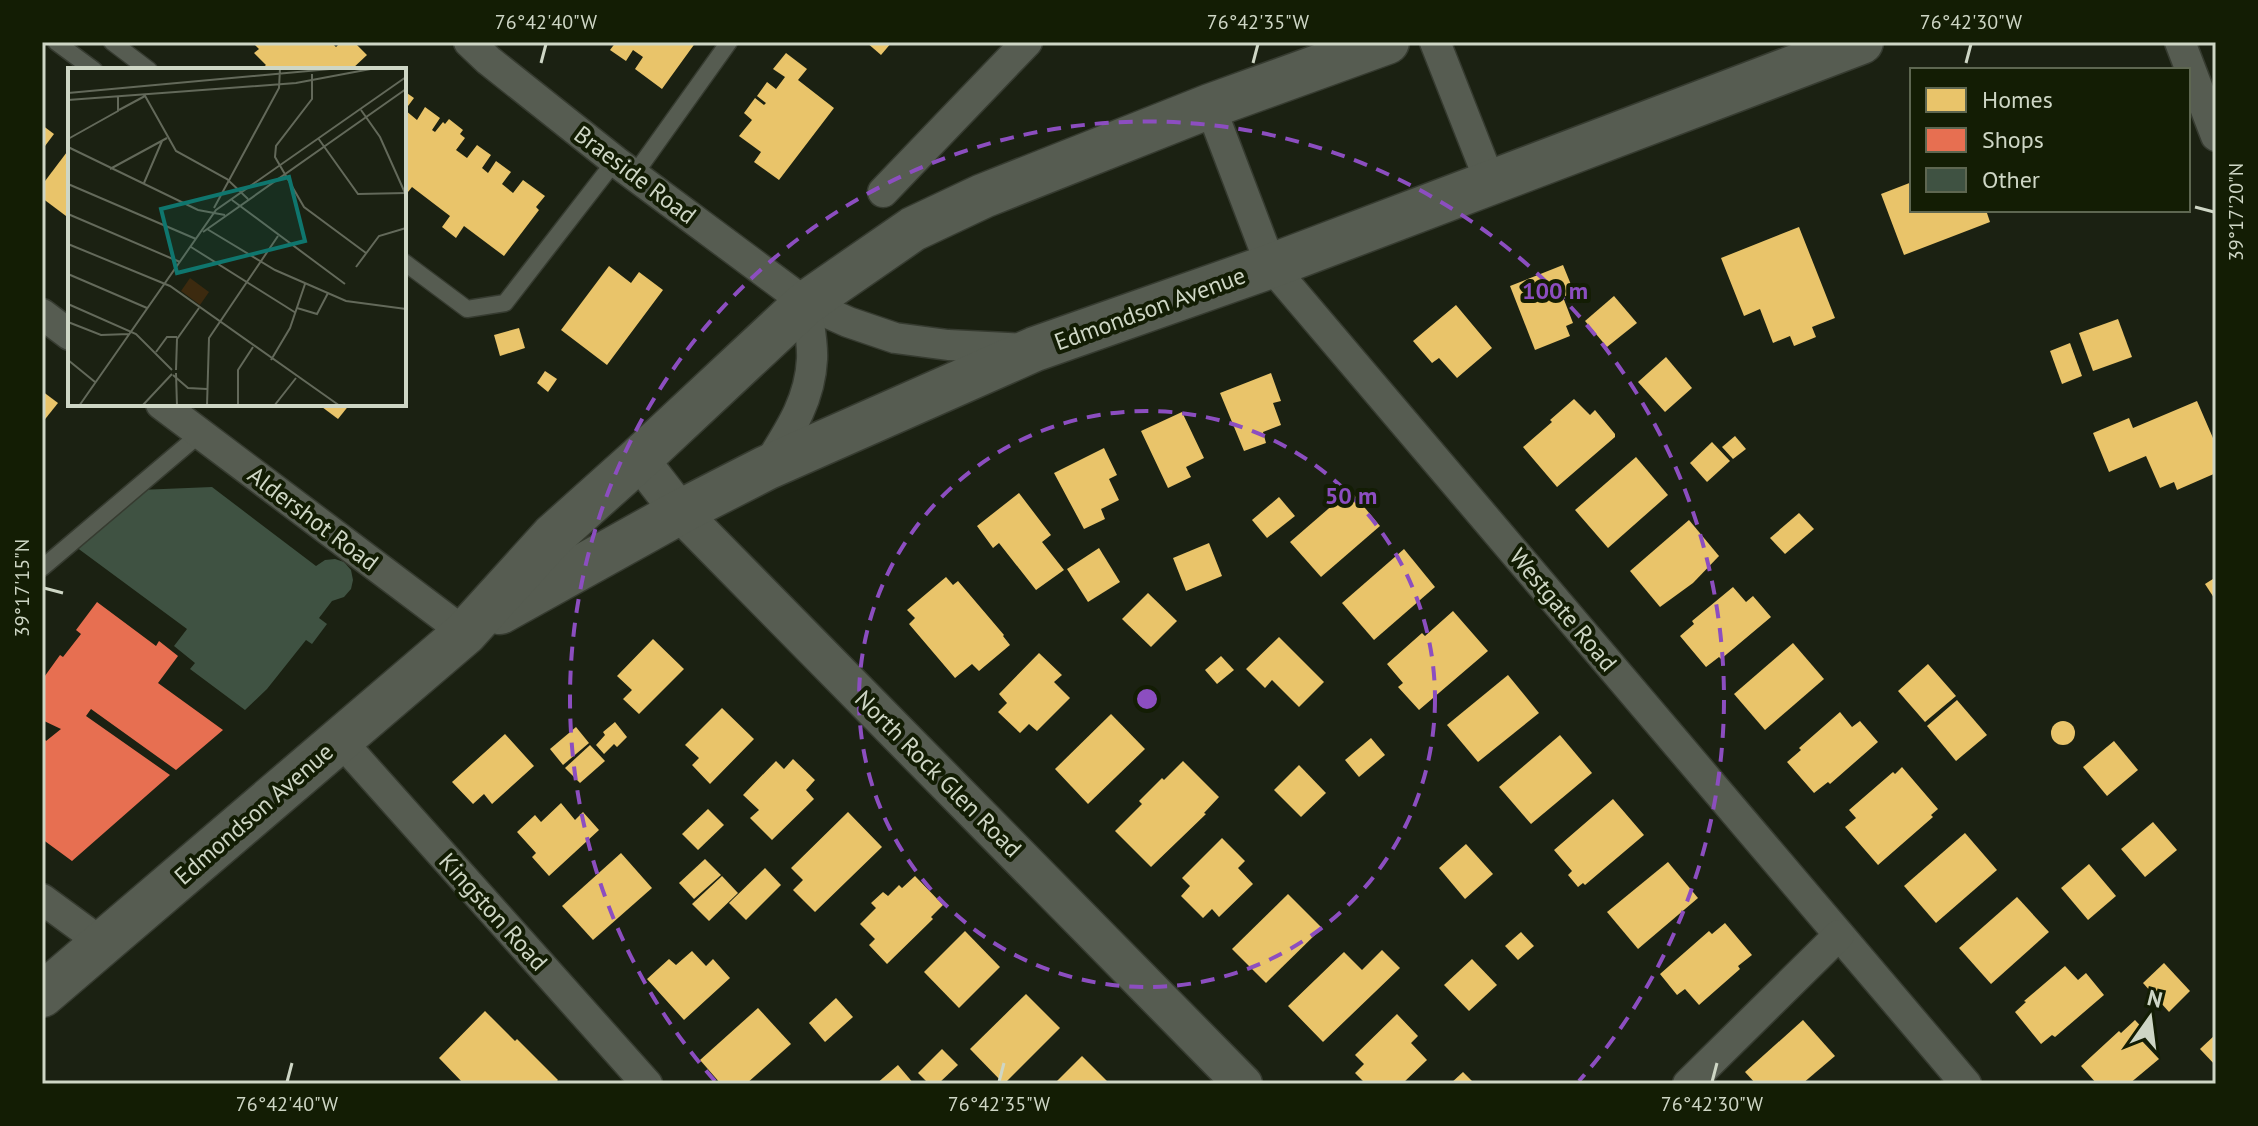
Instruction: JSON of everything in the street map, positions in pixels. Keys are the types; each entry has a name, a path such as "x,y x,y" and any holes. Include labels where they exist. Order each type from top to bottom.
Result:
{"main road":[{"name":"Edmondson Avenue","path":"42,995 465,633 553,536 806,303 913,229 983,196 1210,106 1387,42"},
{"name":"Edmondson Avenue","path":"465,633 574,570 766,468 1035,349 1271,266 1861,42"}],"street":[{"name":"Braeside Road","path":"469,42 624,168 806,303 895,338 948,345 1035,349"},
{"path":"883,192 1027,42"},
{"path":"1435,42 1491,184"},
{"path":"2180,42 2190,68"},
{"path":"2190,68 2216,136"},
{"name":"Westgate Road","path":"1210,106 1271,266 1966,1084"},
{"path":"766,468 798,417 809,388 812,356 806,303"},
{"path":"42,314 68,334"},
{"name":"Aldershot Road","path":"164,406 465,633"},
{"name":"North Rock Glen Road","path":"639,459 680,512 1243,1084"},
{"name":"Kingston Road","path":"340,740 647,1084"},
{"path":"42,899 102,943"},
{"path":"1688,1084 1839,935"}],"lane":[{"path":"56,42 91,68"},
{"path":"112,42 146,68"},
{"path":"406,263 467,309 505,303 729,42"},
{"path":"42,568 200,434"}],"building: Homes":[{"path":"252,42 331,42 336,47 341,42 354,42 367,55 353,68 262,68 266,65 254,53 259,49"},
{"path":"616,42 696,42 662,89 635,69 643,57 633,50 626,61 610,50"},
{"path":"866,42 892,42 881,55"},
{"path":"786,53 807,69 798,80 834,108 779,180 754,162 761,152 739,136 752,120 744,113 755,98 764,105 766,103 757,96 767,82 776,89 785,77 773,69"},
{"path":"406,92 414,98 406,109"},
{"path":"425,107 440,118 432,130 435,132 449,119 463,130 460,134 465,138 456,150 467,158 477,145 491,155 482,168 488,173 496,161 511,172 502,184 513,193 523,180 545,196 536,207 539,210 504,256 464,226 456,238 442,227 450,216 412,187 406,194 406,111 417,120"},
{"path":"42,125 54,134 42,150"},
{"path":"68,151 68,218 42,198 42,185"},
{"path":"1910,183 1910,212 1987,212 1990,222 1904,255 1881,194"},
{"path":"1799,227 1835,318 1812,327 1816,337 1794,346 1790,336 1773,343 1760,309 1744,316 1721,258"},
{"path":"1563,265 1574,292 1563,297 1573,323 1566,326 1570,336 1535,350 1510,286"},
{"path":"609,266 631,283 639,272 663,290 607,365 561,330"},
{"path":"1614,296 1637,323 1607,347 1585,321"},
{"path":"1456,305 1492,348 1457,378 1439,358 1432,363 1413,341"},
{"path":"2118,319 2132,357 2093,371 2079,333"},
{"path":"519,328 525,348 500,356 494,335"},
{"path":"2070,343 2082,376 2062,384 2050,351"},
{"path":"1666,357 1692,388 1665,412 1638,382"},
{"path":"545,371 557,379 548,392 537,383"},
{"path":"1271,373 1281,401 1273,403 1281,425 1263,432 1266,443 1244,451 1220,393"},
{"path":"42,391 58,403 42,423"},
{"path":"1574,399 1590,415 1595,410 1615,437 1557,487 1523,447"},
{"path":"2197,401 2216,445 2216,473 2177,490 2174,482 2160,488 2146,456 2109,472 2093,433 2129,418 2133,428"},
{"path":"321,406 348,406 338,419"},
{"path":"1182,412 1204,458 1186,467 1191,477 1168,488 1141,431"},
{"path":"1735,436 1746,449 1733,459 1722,447"},
{"path":"1712,442 1730,461 1707,482 1690,463"},
{"path":"1104,448 1117,475 1109,479 1119,500 1101,509 1105,519 1084,529 1054,473"},
{"path":"1636,457 1668,495 1608,548 1575,510"},
{"path":"1350,490 1380,526 1321,577 1290,542"},
{"path":"1019,493 1051,535 1042,542 1064,570 1036,590 999,543 993,548 977,526"},
{"path":"1279,497 1295,516 1267,538 1252,520"},
{"path":"1799,513 1814,529 1785,554 1770,538"},
{"path":"1689,520 1719,556 1693,583 1660,607 1630,571"},
{"path":"1209,543 1222,576 1186,591 1173,558"},
{"path":"1099,548 1120,582 1088,602 1067,569"},
{"path":"1404,549 1435,587 1374,640 1342,603"},
{"path":"946,577 953,585 958,581 1010,645 979,671 972,664 955,678 909,624 915,618 907,610"},
{"path":"2216,577 2216,601 2205,584"},
{"path":"1733,587 1746,602 1753,596 1771,617 1721,659 1719,657 1706,667 1680,636 1694,624 1692,621"},
{"path":"1148,593 1177,621 1151,647 1122,619"},
{"path":"1453,611 1488,651 1419,710 1398,687 1403,683 1387,664"},
{"path":"1279,637 1324,682 1299,707 1272,680 1265,688 1246,669"},
{"path":"653,639 684,669 639,714 623,699 632,690 617,676"},
{"path":"1793,643 1824,679 1765,730 1734,694"},
{"path":"1039,653 1062,675 1054,682 1070,698 1037,731 1029,724 1020,733 998,712 1007,703 999,694"},
{"path":"1221,656 1234,670 1217,684 1205,670"},
{"path":"1928,664 1956,696 1925,722 1898,691"},
{"path":"1508,675 1539,713 1478,762 1447,725"},
{"path":"1957,700 1987,735 1956,761 1927,726"},
{"path":"722,708 754,739 710,784 692,765 699,758 685,745"},
{"path":"1840,712 1852,727 1860,721 1878,742 1830,784 1828,782 1814,793 1787,762"},
{"path":"1111,714 1145,749 1088,804 1055,769"},
{"path":"2063,721 2071,725 2075,733 2071,741 2063,745 2055,741 2051,733 2055,725"},
{"path":"615,722 627,737 604,754 596,745 605,735 603,732"},
{"path":"576,727 589,743 563,765 550,749"},
{"path":"505,734 534,766 492,804 484,794 473,804 452,782"},
{"path":"1560,735 1592,773 1531,824 1499,787"},
{"path":"1371,738 1385,755 1359,777 1345,760"},
{"path":"2114,741 2138,770 2107,796 2083,767"},
{"path":"590,745 605,761 580,783 565,768"},
{"path":"793,759 815,780 806,790 814,799 772,840 750,818 759,810 743,795 776,761 784,769"},
{"path":"1183,761 1219,797 1206,814 1151,867 1115,831 1142,804 1139,801"},
{"path":"1299,765 1326,793 1301,817 1274,790"},
{"path":"1902,767 1938,809 1931,815 1933,817 1878,865 1845,827 1856,818 1849,810"},
{"path":"1613,799 1644,835 1585,885 1583,883 1578,887 1568,875 1572,871 1554,850"},
{"path":"561,803 575,820 583,812 599,830 549,876 532,857 536,853 517,832 535,815 541,822"},
{"path":"708,809 724,825 698,850 682,834"},
{"path":"848,812 882,847 815,912 793,890 803,880 791,868"},
{"path":"2153,822 2177,850 2145,877 2121,849"},
{"path":"1965,833 1997,870 1936,923 1904,886"},
{"path":"1222,838 1245,861 1238,868 1253,884 1219,917 1212,909 1203,918 1181,896 1190,886 1182,878"},
{"path":"1466,844 1493,874 1465,899 1439,868"},
{"path":"621,853 652,888 593,940 562,906"},
{"path":"705,859 721,875 694,899 679,883"},
{"path":"1668,862 1698,898 1638,949 1607,912"},
{"path":"2089,864 2116,896 2088,920 2061,888"},
{"path":"765,868 781,885 746,920 729,903"},
{"path":"722,876 738,893 709,921 692,904"},
{"path":"915,876 943,905 887,964 869,945 875,939 860,924 876,908 871,903 883,892 888,896"},
{"path":"1288,894 1322,928 1266,983 1232,949"},
{"path":"2017,897 2049,932 1991,984 1959,948"},
{"path":"1725,923 1752,955 1699,1005 1685,989 1677,995 1660,974 1709,931 1712,934"},
{"path":"965,931 1000,967 959,1008 924,972"},
{"path":"1521,932 1534,946 1518,960 1505,946"},
{"path":"1382,950 1400,968 1323,1042 1288,1006 1344,952 1362,970"},
{"path":"692,951 706,966 713,959 730,978 684,1020 647,979 669,959 676,965"},
{"path":"1472,959 1497,985 1469,1011 1444,985"},
{"path":"2164,963 2190,991 2169,1012 2143,983"},
{"path":"2065,966 2078,980 2086,973 2104,995 2055,1037 2052,1035 2041,1044 2015,1012"},
{"path":"1026,994 1060,1028 1004,1084 970,1049"},
{"path":"836,998 853,1017 825,1042 809,1023"},
{"path":"758,1008 791,1044 746,1084 721,1084 700,1060"},
{"path":"485,1011 558,1080 554,1084 464,1084 439,1058"},
{"path":"1397,1014 1418,1036 1411,1043 1427,1060 1402,1084 1366,1084 1355,1073 1364,1064 1355,1055"},
{"path":"1803,1020 1835,1056 1802,1084 1756,1084 1745,1072"},
{"path":"2135,1020 2149,1035 2142,1041 2159,1059 2129,1084 2097,1084 2081,1066"},
{"path":"2216,1034 2216,1066 2200,1049"},
{"path":"942,1049 958,1065 938,1084 929,1084 918,1073"},
{"path":"1082,1056 1108,1082 1054,1084"},
{"path":"898,1065 914,1084 876,1084"},
{"path":"1463,1072 1475,1084 1450,1084"}],"building: Shops":[{"path":"97,602 156,646 159,641 178,656 158,683 223,730 176,770 91,709 86,716 170,775 72,861 42,839 42,736 46,741 61,729 42,720 42,680 60,655 63,657 81,634 76,630"}],"building: Other":[{"path":"212,487 316,566 325,560 344,562 351,570 353,580 351,589 344,597 332,601 319,618 327,624 312,644 306,640 267,689 245,710 190,669 195,663 174,646 187,629 76,547 139,490"}]}
